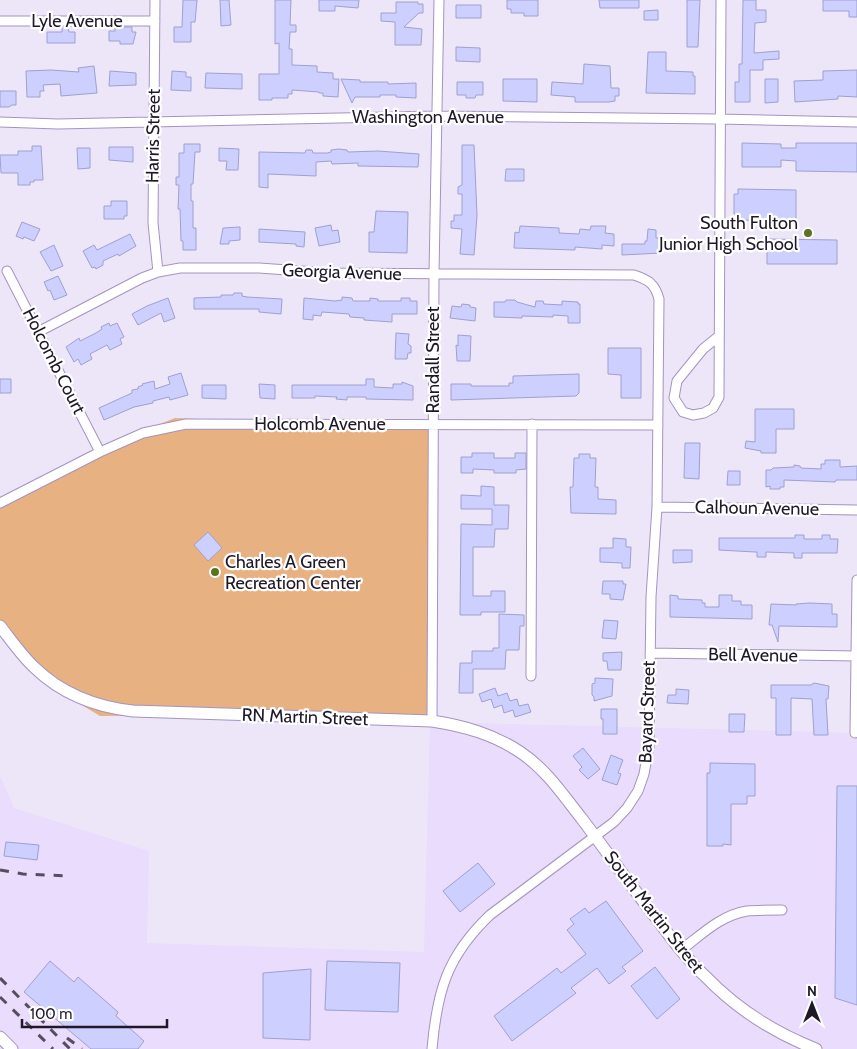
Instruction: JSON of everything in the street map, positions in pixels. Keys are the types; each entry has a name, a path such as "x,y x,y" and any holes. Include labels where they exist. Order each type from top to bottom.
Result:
{"street":[{"name":"Harris Street","path":"155,0 153,223 158,272"},
{"name":"Randall Street","path":"432,721 434,274 438,0"},
{"path":"719,336 703,349 676,381 674,398 683,412 693,415 704,413 713,408 718,397 719,336 719,119 721,0"},
{"name":"Lyle Avenue","path":"0,21 155,21"},
{"name":"Washington Avenue","path":"0,122 58,124 437,116 857,122"},
{"name":"Georgia Avenue","path":"38,332 142,278 158,272 180,268 259,268 330,273 634,275 648,279 656,288"},
{"name":"Holcomb Court","path":"7,271 100,452"},
{"name":"Bayard Street","path":"432,1049 438,998 448,970 461,946 490,915 614,822 627,808 638,791 644,774 649,746 651,597 658,507 659,299 656,288"},
{"name":"Holcomb Avenue","path":"0,503 143,432 186,424 658,425"},
{"path":"531,676 532,424"},
{"name":"Calhoun Avenue","path":"658,507 857,510"},
{"path":"855,733 857,580"},
{"name":"RN Martin Street","path":"0,626 35,668 62,689 90,703 112,709 432,721 481,732 504,742 522,754 553,781 595,837"},
{"name":"Bell Avenue","path":"650,653 857,656"},
{"name":"South Martin Street","path":"595,837 681,950 705,977 733,1002 762,1022 794,1040 816,1049"},
{"path":"681,950 715,924 730,916 747,911 782,910"},
{"path":"0,1037 12,1049"}],"shaded area":[{"name":"Charles A Green Recreation Center","path":"175,418 429,429 430,722 278,715 100,716 37,678 0,631 0,507 24,494 80,456"},
{"path":"430,722 857,733 857,1049 0,1049 0,776 14,808 149,851 147,943 424,952"}],"building":[{"path":"183,0 197,0 195,22 191,22 191,42 174,42 174,27 182,27"},
{"path":"220,0 229,0 231,25 221,26"},
{"path":"275,0 291,0 290,25 296,25 296,32 290,32 289,49 292,49 292,65 317,66 317,72 333,73 333,79 339,79 338,97 323,96 323,93 319,92 292,90 292,94 288,94 288,98 259,100 259,74 279,74 279,43 275,44"},
{"path":"319,0 359,0 358,8 335,6 335,11 319,11"},
{"path":"507,0 538,0 538,16 524,16 524,13 511,13 511,9 507,9"},
{"path":"599,0 639,0 639,8 600,8"},
{"path":"687,0 700,0 698,47 687,47"},
{"path":"743,0 756,0 756,10 766,10 766,22 755,23 754,53 779,51 779,59 763,60 763,70 750,70 750,102 735,102 735,82 739,82 739,64 742,64"},
{"path":"823,0 857,0 857,17 849,17 849,11 823,11"},
{"path":"396,2 418,2 418,4 423,4 423,13 419,13 404,27 422,29 421,45 395,45 395,22 381,21 381,13 396,13"},
{"path":"456,5 481,5 481,18 456,18"},
{"path":"658,10 658,20 644,20 644,11"},
{"path":"62,27 68,27 69,32 75,32 75,43 47,43 47,32 62,32"},
{"path":"115,27 132,27 132,32 136,32 133,44 120,44 120,41 109,41 109,31 115,31"},
{"path":"456,47 480,48 480,62 456,61"},
{"path":"648,52 666,52 666,71 693,72 693,76 695,76 695,94 646,93"},
{"path":"584,64 610,66 611,88 619,88 619,96 615,96 615,101 575,102 575,97 551,95 552,82 583,84"},
{"path":"94,66 97,93 61,96 60,84 43,85 44,91 40,91 40,97 27,97 26,71 79,72 78,68"},
{"path":"857,70 857,97 838,96 838,99 795,102 794,81 823,80 823,71"},
{"path":"110,71 136,73 136,85 109,86"},
{"path":"172,71 186,72 186,77 191,77 191,91 171,90"},
{"path":"206,73 242,74 242,89 205,88"},
{"path":"341,79 360,80 360,82 388,82 388,84 416,83 416,98 380,95 380,97 355,97 352,103"},
{"path":"503,79 537,79 537,102 503,101"},
{"path":"765,79 778,79 778,102 765,103"},
{"path":"457,82 483,82 483,95 476,95 475,98 466,98 466,95 457,95"},
{"path":"0,91 16,91 16,105 0,107"},
{"path":"742,143 781,144 781,148 796,148 796,143 857,143 857,172 796,171 796,161 781,160 781,167 742,167"},
{"path":"184,144 200,144 200,152 195,152 193,184 191,184 193,228 196,228 196,250 183,250 183,241 181,241 180,209 178,209 179,185 176,185 176,177 179,177 179,153 184,153"},
{"path":"462,145 474,145 477,215 474,255 460,254 462,229 451,228 451,221 454,221 454,215 462,215 462,194 458,194 458,187 462,185"},
{"path":"32,146 41,146 43,180 34,180 34,182 30,182 30,185 18,185 18,173 1,173 0,155 18,155 18,151 32,151"},
{"path":"109,147 133,147 133,162 109,160"},
{"path":"77,148 90,148 90,168 78,169"},
{"path":"219,148 239,149 238,170 226,170 227,161 219,161"},
{"path":"306,150 312,150 313,153 327,153 331,152 331,150 347,150 348,152 378,151 419,154 418,167 358,166 358,163 332,164 331,161 316,162 316,176 268,174 268,188 259,187 259,152 305,153"},
{"path":"506,169 524,169 524,181 505,181"},
{"path":"738,189 796,190 796,221 738,220 738,214 734,214 734,194 738,194"},
{"path":"111,201 127,201 127,216 124,216 124,219 104,219 104,206 111,206"},
{"path":"376,211 408,212 407,253 369,252 369,232 374,232"},
{"path":"22,222 40,229 34,241 16,236"},
{"path":"331,225 332,231 338,230 340,242 319,246 315,228"},
{"path":"520,226 559,228 559,233 579,234 580,229 590,230 591,226 606,226 605,233 614,234 614,246 602,245 602,249 575,247 575,250 514,248 515,232 519,233"},
{"path":"240,227 240,240 229,241 229,244 220,244 223,228"},
{"path":"259,229 305,232 304,247 296,246 296,244 259,242"},
{"path":"648,229 656,230 656,238 661,238 662,253 622,255 622,244 645,244"},
{"path":"130,234 136,246 119,256 118,254 103,261 103,265 96,269 95,267 92,268 83,251 94,245 97,250"},
{"path":"767,239 837,240 837,264 767,264"},
{"path":"54,245 63,266 51,271 40,252"},
{"path":"58,276 67,295 54,300 44,282"},
{"path":"234,293 242,293 242,296 247,297 282,299 281,314 259,312 259,309 194,309 194,298 221,297 221,295 233,295"},
{"path":"342,297 352,298 353,301 370,301 370,298 378,299 378,301 401,301 401,298 410,298 410,301 417,301 417,314 392,314 392,322 364,320 364,318 350,317 349,314 322,312 321,316 313,315 313,320 303,319 304,298 335,301 342,300"},
{"path":"168,298 175,318 164,322 161,313 138,325 132,314"},
{"path":"506,300 515,300 535,307 536,301 543,301 544,304 562,305 562,301 578,302 580,304 580,323 568,323 568,316 494,317 494,302 505,302"},
{"path":"462,304 476,308 475,321 450,318 452,306 461,307"},
{"path":"109,323 110,326 117,323 124,337 120,339 122,344 110,350 107,345 90,354 92,359 81,365 78,359 74,362 66,347 79,338 80,341 96,333 102,329 101,327"},
{"path":"396,333 409,334 408,344 411,346 411,353 408,353 407,359 395,359"},
{"path":"458,335 471,336 470,361 457,361 456,345 458,346"},
{"path":"608,348 641,348 641,398 621,398 621,375 608,374"},
{"path":"181,373 188,395 170,400 169,397 153,401 153,403 134,407 104,420 99,408 132,393 132,390 138,389 142,384 154,381 155,389 170,384 168,377"},
{"path":"579,374 579,393 576,396 451,400 451,384 509,386 509,383 513,383 513,376"},
{"path":"0,379 11,379 11,393 0,393"},
{"path":"366,379 374,379 374,387 393,388 393,384 402,384 402,382 413,386 413,400 347,397 347,400 336,399 337,397 315,396 315,398 292,398 292,385 366,385"},
{"path":"259,384 275,385 275,399 260,398"},
{"path":"202,385 226,385 226,399 202,398"},
{"path":"755,409 794,409 794,429 776,429 776,453 761,453 761,451 745,448 746,441 755,442"},
{"path":"685,443 700,443 699,479 684,478"},
{"path":"472,453 494,453 494,458 515,458 515,453 526,453 526,469 516,470 516,473 494,473 494,470 473,469 473,473 461,473 461,457 472,457"},
{"path":"579,454 590,454 590,458 596,458 595,487 598,487 598,499 616,500 616,514 571,513 570,487 573,487 574,458 579,458"},
{"path":"825,460 840,460 840,467 857,466 857,480 836,480 835,482 784,480 784,487 780,487 780,489 770,489 770,486 766,487 766,470 794,467 794,465 801,468 821,469 821,464 825,464"},
{"path":"728,471 740,471 740,485 727,485"},
{"path":"481,486 494,487 494,505 509,505 508,529 495,529 494,547 473,547 473,596 491,596 491,591 505,591 505,612 481,612 481,615 460,615 461,524 492,525 492,509 461,509 461,495 481,496"},
{"path":"208,532 222,548 208,561 194,545"},
{"path":"795,535 804,535 804,539 822,539 822,535 830,535 830,539 838,539 837,553 802,553 802,558 794,558 794,553 766,552 766,557 757,557 757,552 719,550 719,538 795,538"},
{"path":"613,538 626,539 626,547 631,547 630,568 622,568 622,563 600,562 600,548 613,548"},
{"path":"673,550 692,550 692,562 673,563"},
{"path":"603,581 623,581 623,584 626,584 623,600 610,599 610,594 602,594"},
{"path":"670,595 678,596 678,599 702,600 702,603 705,603 705,607 719,607 719,595 732,595 732,601 741,601 741,605 752,605 752,619 670,617"},
{"path":"810,603 832,604 832,614 837,614 837,627 779,626 778,642 772,625 769,625 771,604 796,605"},
{"path":"499,614 524,615 524,626 520,626 519,650 506,650 505,669 473,669 473,693 459,693 460,663 472,663 472,651 493,651 493,648 499,648"},
{"path":"604,620 618,621 616,639 602,638"},
{"path":"622,652 621,670 608,670 607,661 603,661 603,653"},
{"path":"595,678 613,679 612,696 594,701 592,684 595,683"},
{"path":"814,683 829,686 828,699 826,699 828,735 814,735 812,699 791,698 791,735 776,735 776,698 771,698 771,685 811,685"},
{"path":"495,688 498,696 507,693 510,701 517,699 519,706 528,704 531,712 515,717 513,710 504,713 502,705 494,708 491,699 482,702 479,694"},
{"path":"676,689 689,690 688,704 667,703 668,695 676,695"},
{"path":"601,709 617,709 617,734 603,734"},
{"path":"729,714 745,714 744,732 729,732"},
{"path":"583,748 600,769 588,779 579,770 582,767 573,756"},
{"path":"611,755 623,760 618,773 621,774 617,785 602,780"},
{"path":"710,763 755,764 755,796 747,796 747,804 731,804 731,845 707,846 707,773 710,773"},
{"path":"837,786 857,786 857,1005 835,998"},
{"path":"6,842 39,845 37,860 4,856"},
{"path":"478,863 495,884 460,912 443,891"},
{"path":"606,901 643,951 622,967 626,971 609,984 597,968 571,988 576,993 512,1041 494,1016 557,968 561,973 586,954 567,930 574,924 570,919 585,908 589,913"},
{"path":"50,961 74,982 78,977 118,1012 116,1016 144,1041 138,1049 91,1049 24,992"},
{"path":"327,961 400,963 398,1012 325,1010"},
{"path":"655,967 680,999 657,1019 631,986"},
{"path":"311,969 310,1040 263,1038 263,973"}],"railway":[{"path":"0,870 23,874 71,876"},
{"path":"0,978 70,1049"},
{"path":"0,997 53,1049"},
{"path":"67,1038 82,1049"}],"place":[{"name":"South Fulton Junior High School","path":"808,233"},
{"name":"Charles A Green Recreation Center","path":"215,572"}]}
